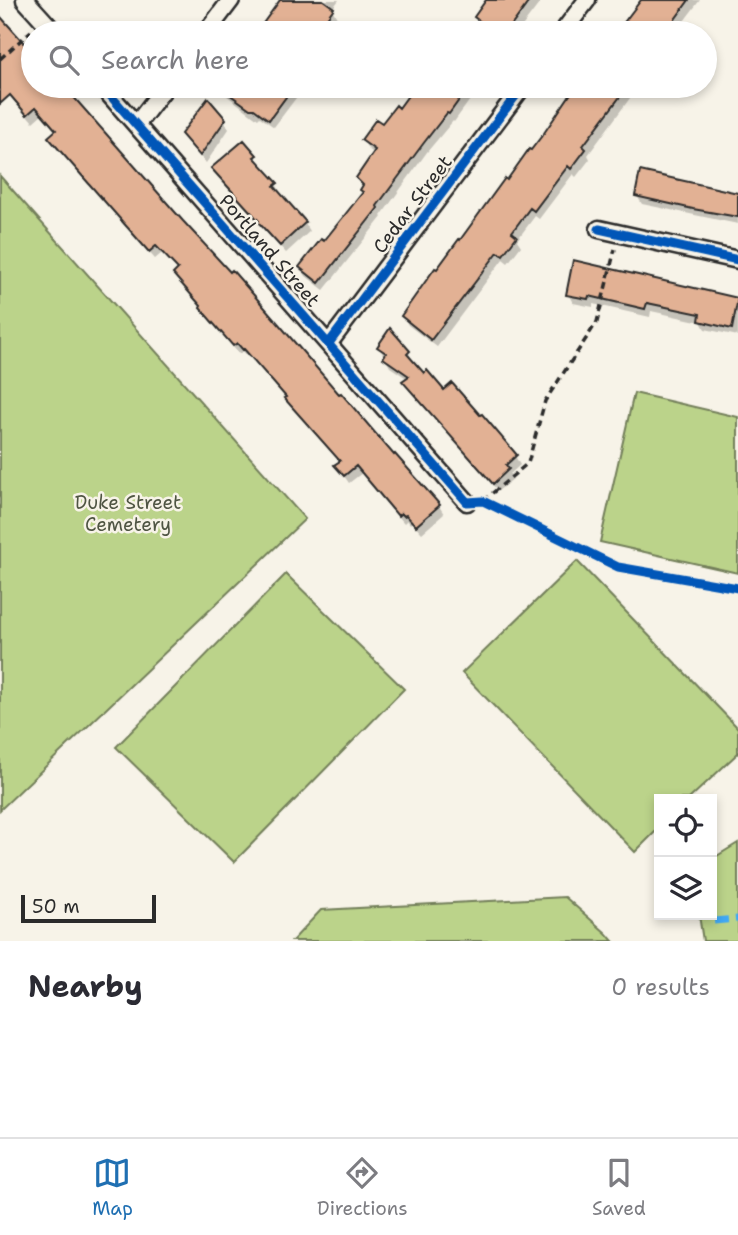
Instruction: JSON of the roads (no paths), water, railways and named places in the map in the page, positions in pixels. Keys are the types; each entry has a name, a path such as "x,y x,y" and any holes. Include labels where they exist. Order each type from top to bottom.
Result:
{"street":[{"path":"25,0 44,21"},
{"path":"215,21 231,0"},
{"path":"571,21 587,0"},
{"name":"Portland Street","path":"112,98 467,502"},
{"path":"136,125 157,98"},
{"name":"Cedar Street","path":"329,343 514,98"},
{"path":"599,229 738,260"}],"park label":[{"name":"Duke Street Cemetery","path":"128,513"}]}
